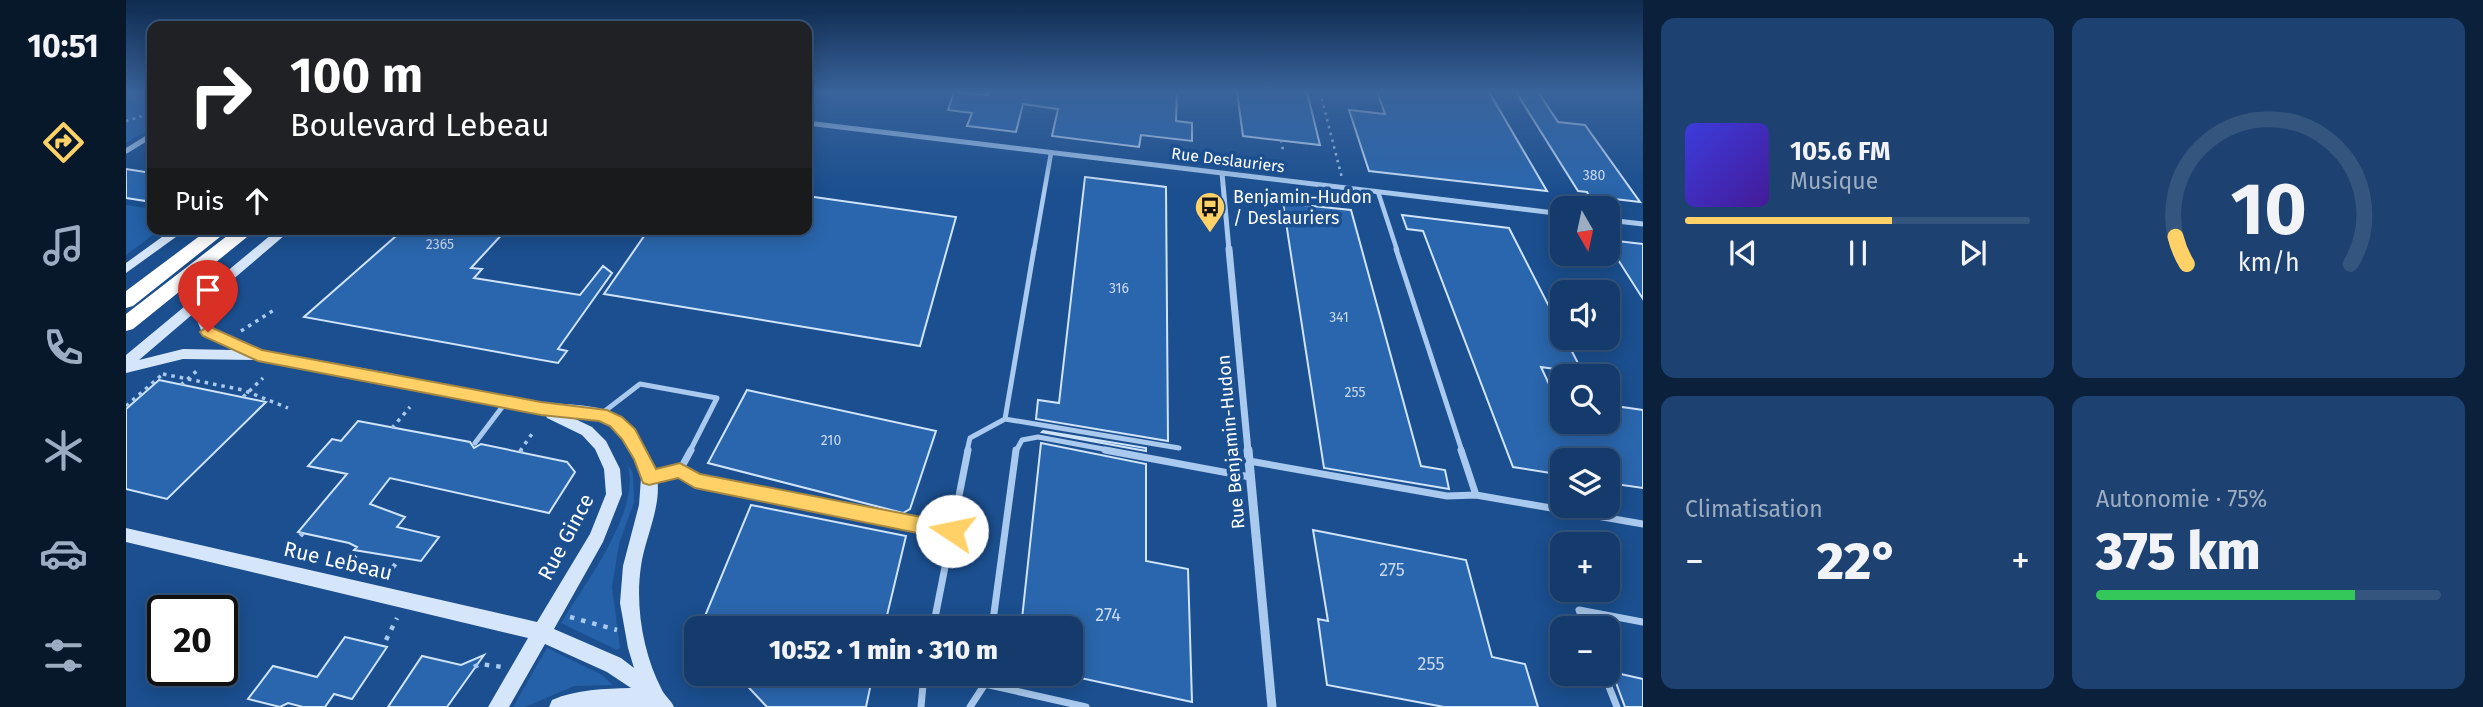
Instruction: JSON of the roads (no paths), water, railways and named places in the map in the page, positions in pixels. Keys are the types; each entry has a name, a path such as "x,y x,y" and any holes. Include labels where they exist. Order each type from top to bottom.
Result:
{"highway":[{"path":"126,301 212,235"},
{"path":"126,324 240,235"}],"street":[{"name":"Rue Deslauriers","path":"823,125 1550,212"},
{"path":"126,151 147,138"},
{"name":"Rue Benjamin-Hudon","path":"1222,173 1272,707"},
{"path":"1620,221 1643,224"},
{"path":"126,268 173,235"},
{"path":"126,365 279,235"},
{"path":"197,303 208,332 258,355"},
{"path":"126,365 183,354 258,355 506,402 601,414 616,421 643,457 649,478 647,505 632,566 629,603 637,648 659,702 594,699 559,707"},
{"name":"Rue Gince","path":"498,707 606,519 614,481 608,456 592,436 541,408"},
{"name":"Rue Lebeau","path":"126,535 540,632 614,665 659,702"}],"lane":[{"path":"1005,419 1051,153"},
{"path":"1378,192 1476,495"},
{"path":"601,414 640,384 716,398 680,470 649,478"},
{"path":"475,443 506,402"},
{"path":"935,616 970,438 1005,419 1179,448"},
{"path":"994,616 1016,449 1022,440 1038,437 1250,477"},
{"path":"1249,461 1447,496 1476,495 1643,524"},
{"path":"680,470 695,481 952,531"},
{"path":"1581,616 1579,610 1611,616"},
{"path":"1620,618 1643,622"},
{"path":"921,707 922,686"},
{"path":"970,707 984,686"},
{"path":"994,686 1086,707"},
{"path":"1608,686 1616,707"}],"place":[{"name":"Benjamin-Hudon / Deslauriers","path":"1210,234"}]}
